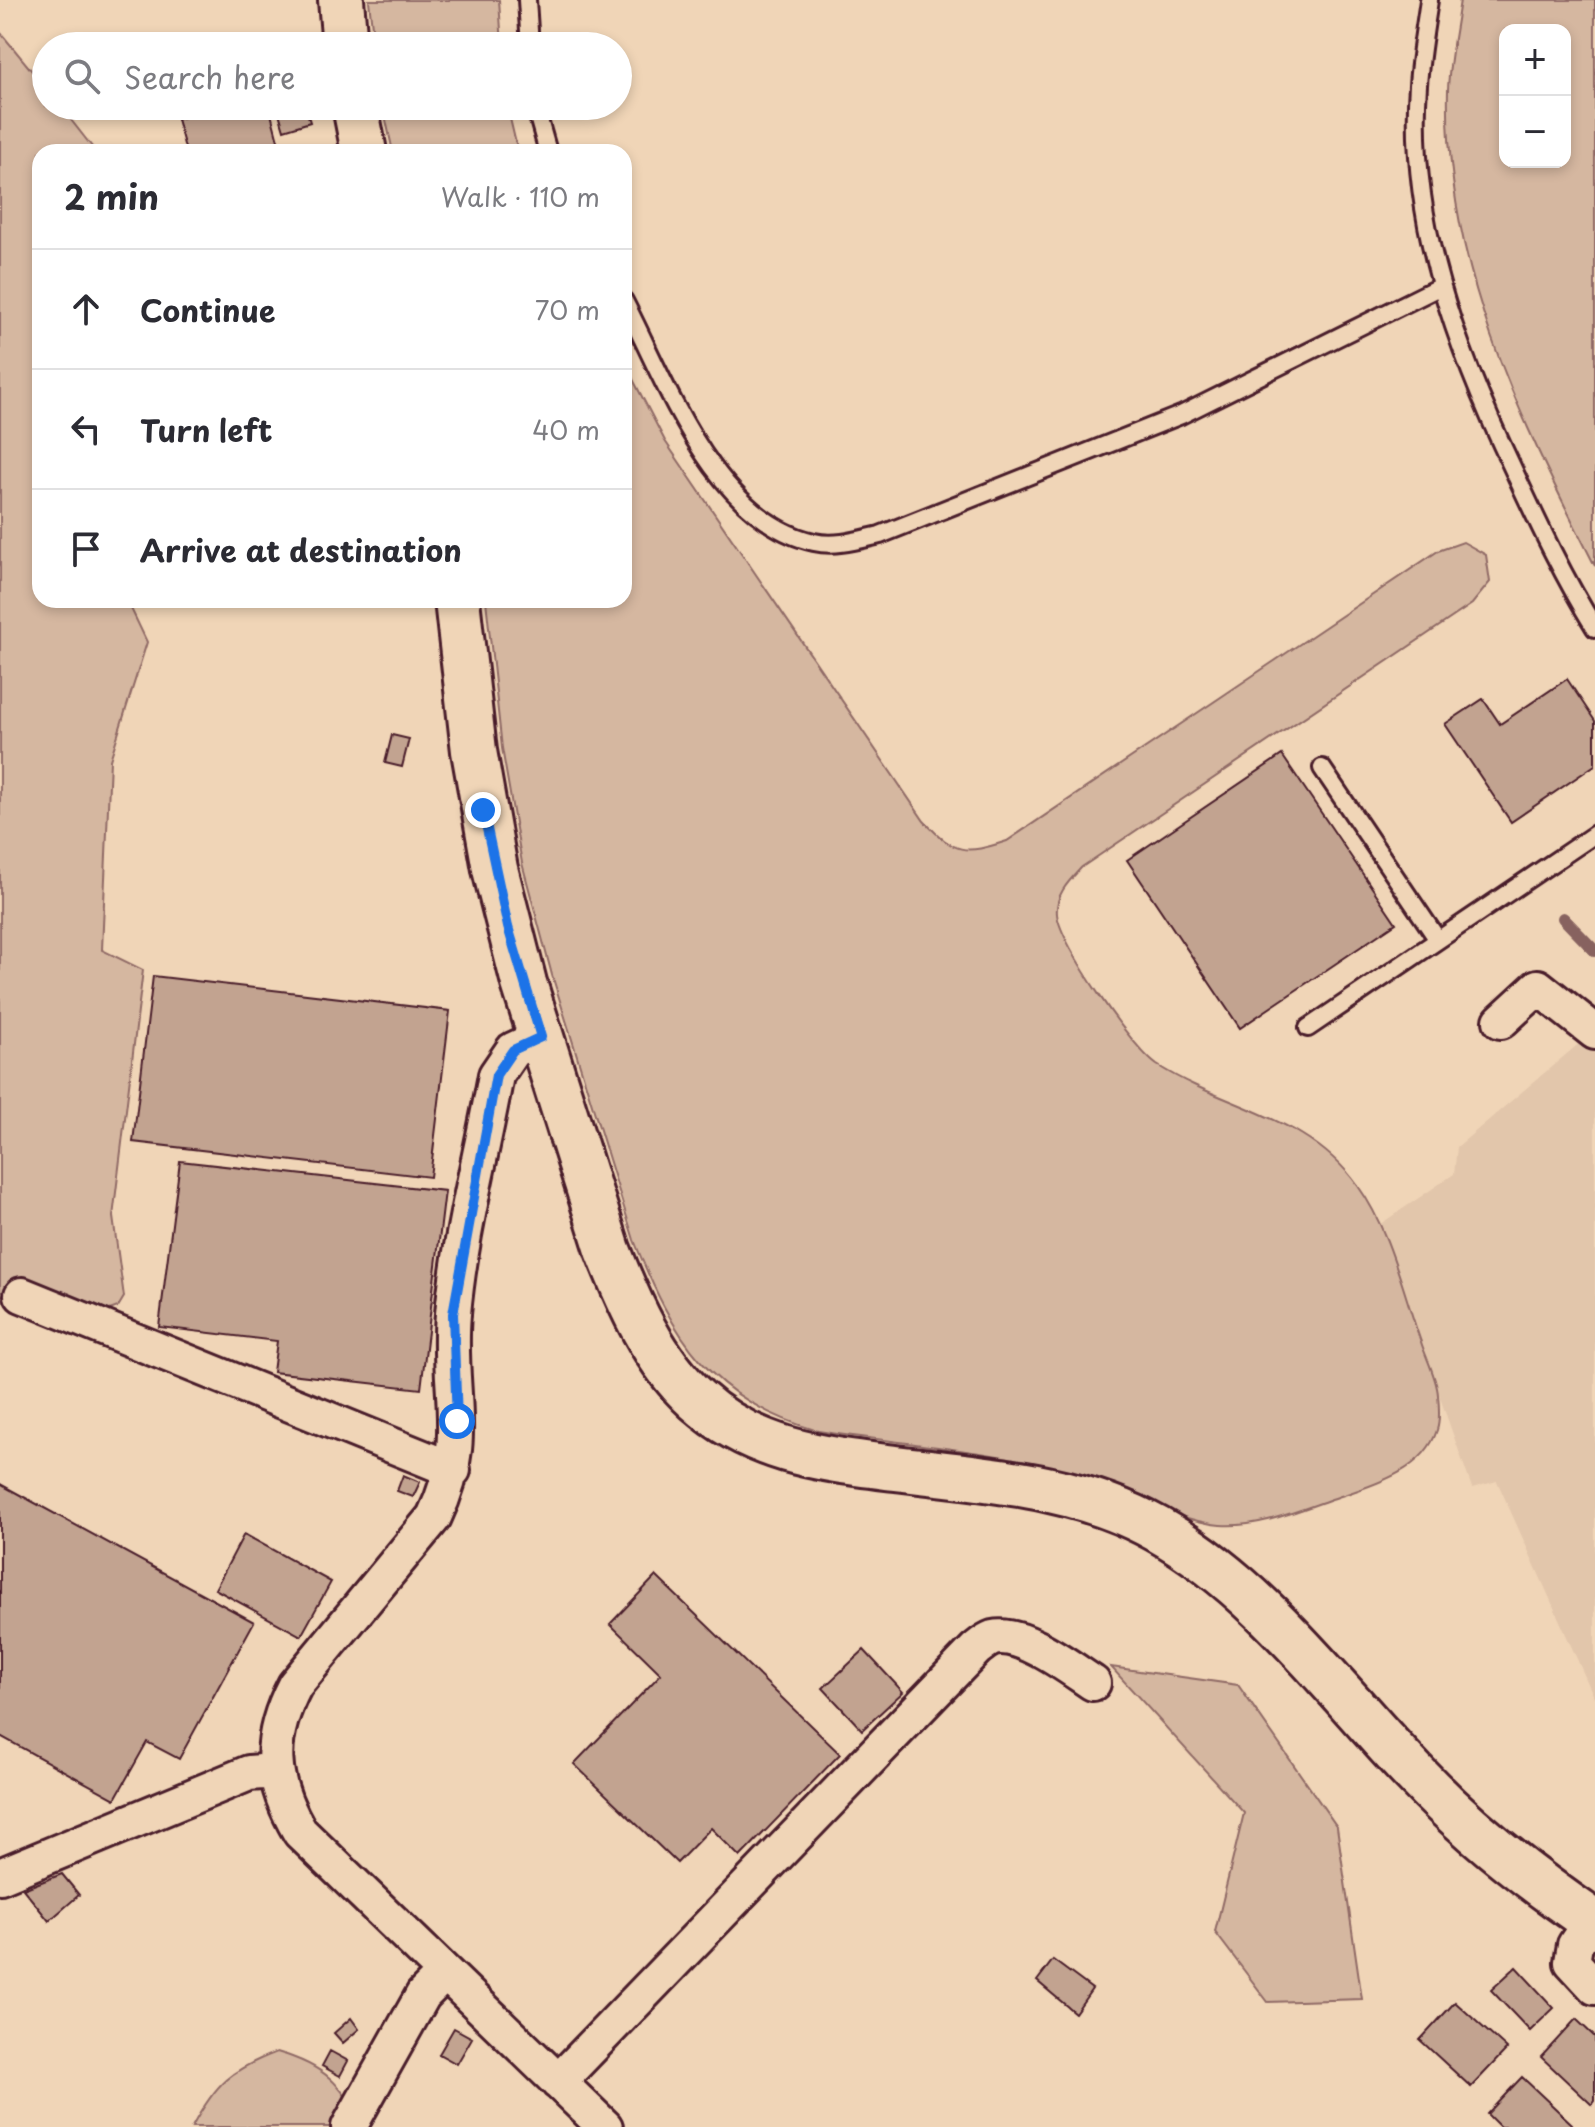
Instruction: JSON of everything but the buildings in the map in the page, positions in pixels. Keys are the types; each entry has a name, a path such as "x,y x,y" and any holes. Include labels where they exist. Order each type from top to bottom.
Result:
{"street":[{"path":"341,0 344,32"},
{"path":"358,120 362,144"},
{"path":"458,608 483,810 508,927 624,1290 667,1366 697,1400 731,1427 770,1446 798,1454 1066,1493 1112,1508 1156,1528 1197,1553 1235,1584 1461,1820 1508,1860 1593,1922 1575,1945 1572,1962 1595,1987"},
{"path":"1501,1021 1538,987 1595,1032"},
{"path":"541,1037 513,1050 496,1075 453,1314 457,1421 453,1470 434,1517 295,1685 281,1713 275,1743 276,1771 284,1805 300,1832 605,2127"},
{"path":"22,1295 453,1470"},
{"path":"558,2082 976,1649 992,1638 1010,1638 1052,1655 1093,1683"},
{"path":"0,1876 249,1773 276,1771"},
{"path":"349,2127 423,1995 445,1973"}],"lane":[{"path":"527,0 529,32"},
{"path":"1429,0 1417,86 1419,150 1425,213 1441,286 1455,338 1479,397 1542,530 1595,628"},
{"path":"539,120 546,144"},
{"path":"632,317 695,439 731,489 785,533 816,543 848,543 880,535 1181,415 1441,286"},
{"path":"1322,768 1438,940"},
{"path":"1308,1028 1595,834"}],"shaded area":[{"path":"369,0 499,0 501,32 372,32"},
{"path":"1460,0 1595,0 1595,566 1514,395 1472,277 1458,216 1450,154 1448,90"},
{"path":"0,32 32,71 32,120 71,120 90,144 32,144 32,608 131,608 147,642 110,760 102,950 143,970 113,1217 124,1297 118,1307 107,1311 14,1284 0,1297"},
{"path":"386,120 510,120 516,144 391,144"},
{"path":"632,377 665,441 924,821 944,840 961,849 970,850 1007,841 1438,551 1463,542 1486,555 1490,582 1472,604 1082,867 1064,888 1057,907 1061,928 1083,970 1115,1018 1146,1055 1183,1080 1291,1128 1338,1162 1358,1186 1379,1222 1434,1375 1439,1422 1430,1445 1406,1468 1376,1484 1275,1518 1247,1524 1220,1525 1183,1517 1093,1479 1044,1465 818,1431 749,1402 723,1383 700,1361 681,1336 664,1308 634,1240 552,975 522,863 502,748 487,608 632,608"},
{"path":"1582,1041 1595,1052 1595,1699 1497,1481 1472,1488 1379,1225 1454,1174 1457,1147"},
{"path":"1111,1667 1238,1685 1337,1827 1362,1999 1268,2002 1215,1932 1244,1813"},
{"path":"277,2052 308,2063 330,2078 364,2127 192,2127 209,2099 226,2080 247,2065"}],"waterway":[{"path":"1563,918 1595,951"}],"route":[{"path":"457,1421 453,1314 496,1075 513,1050 541,1037 508,927 483,810"}]}
